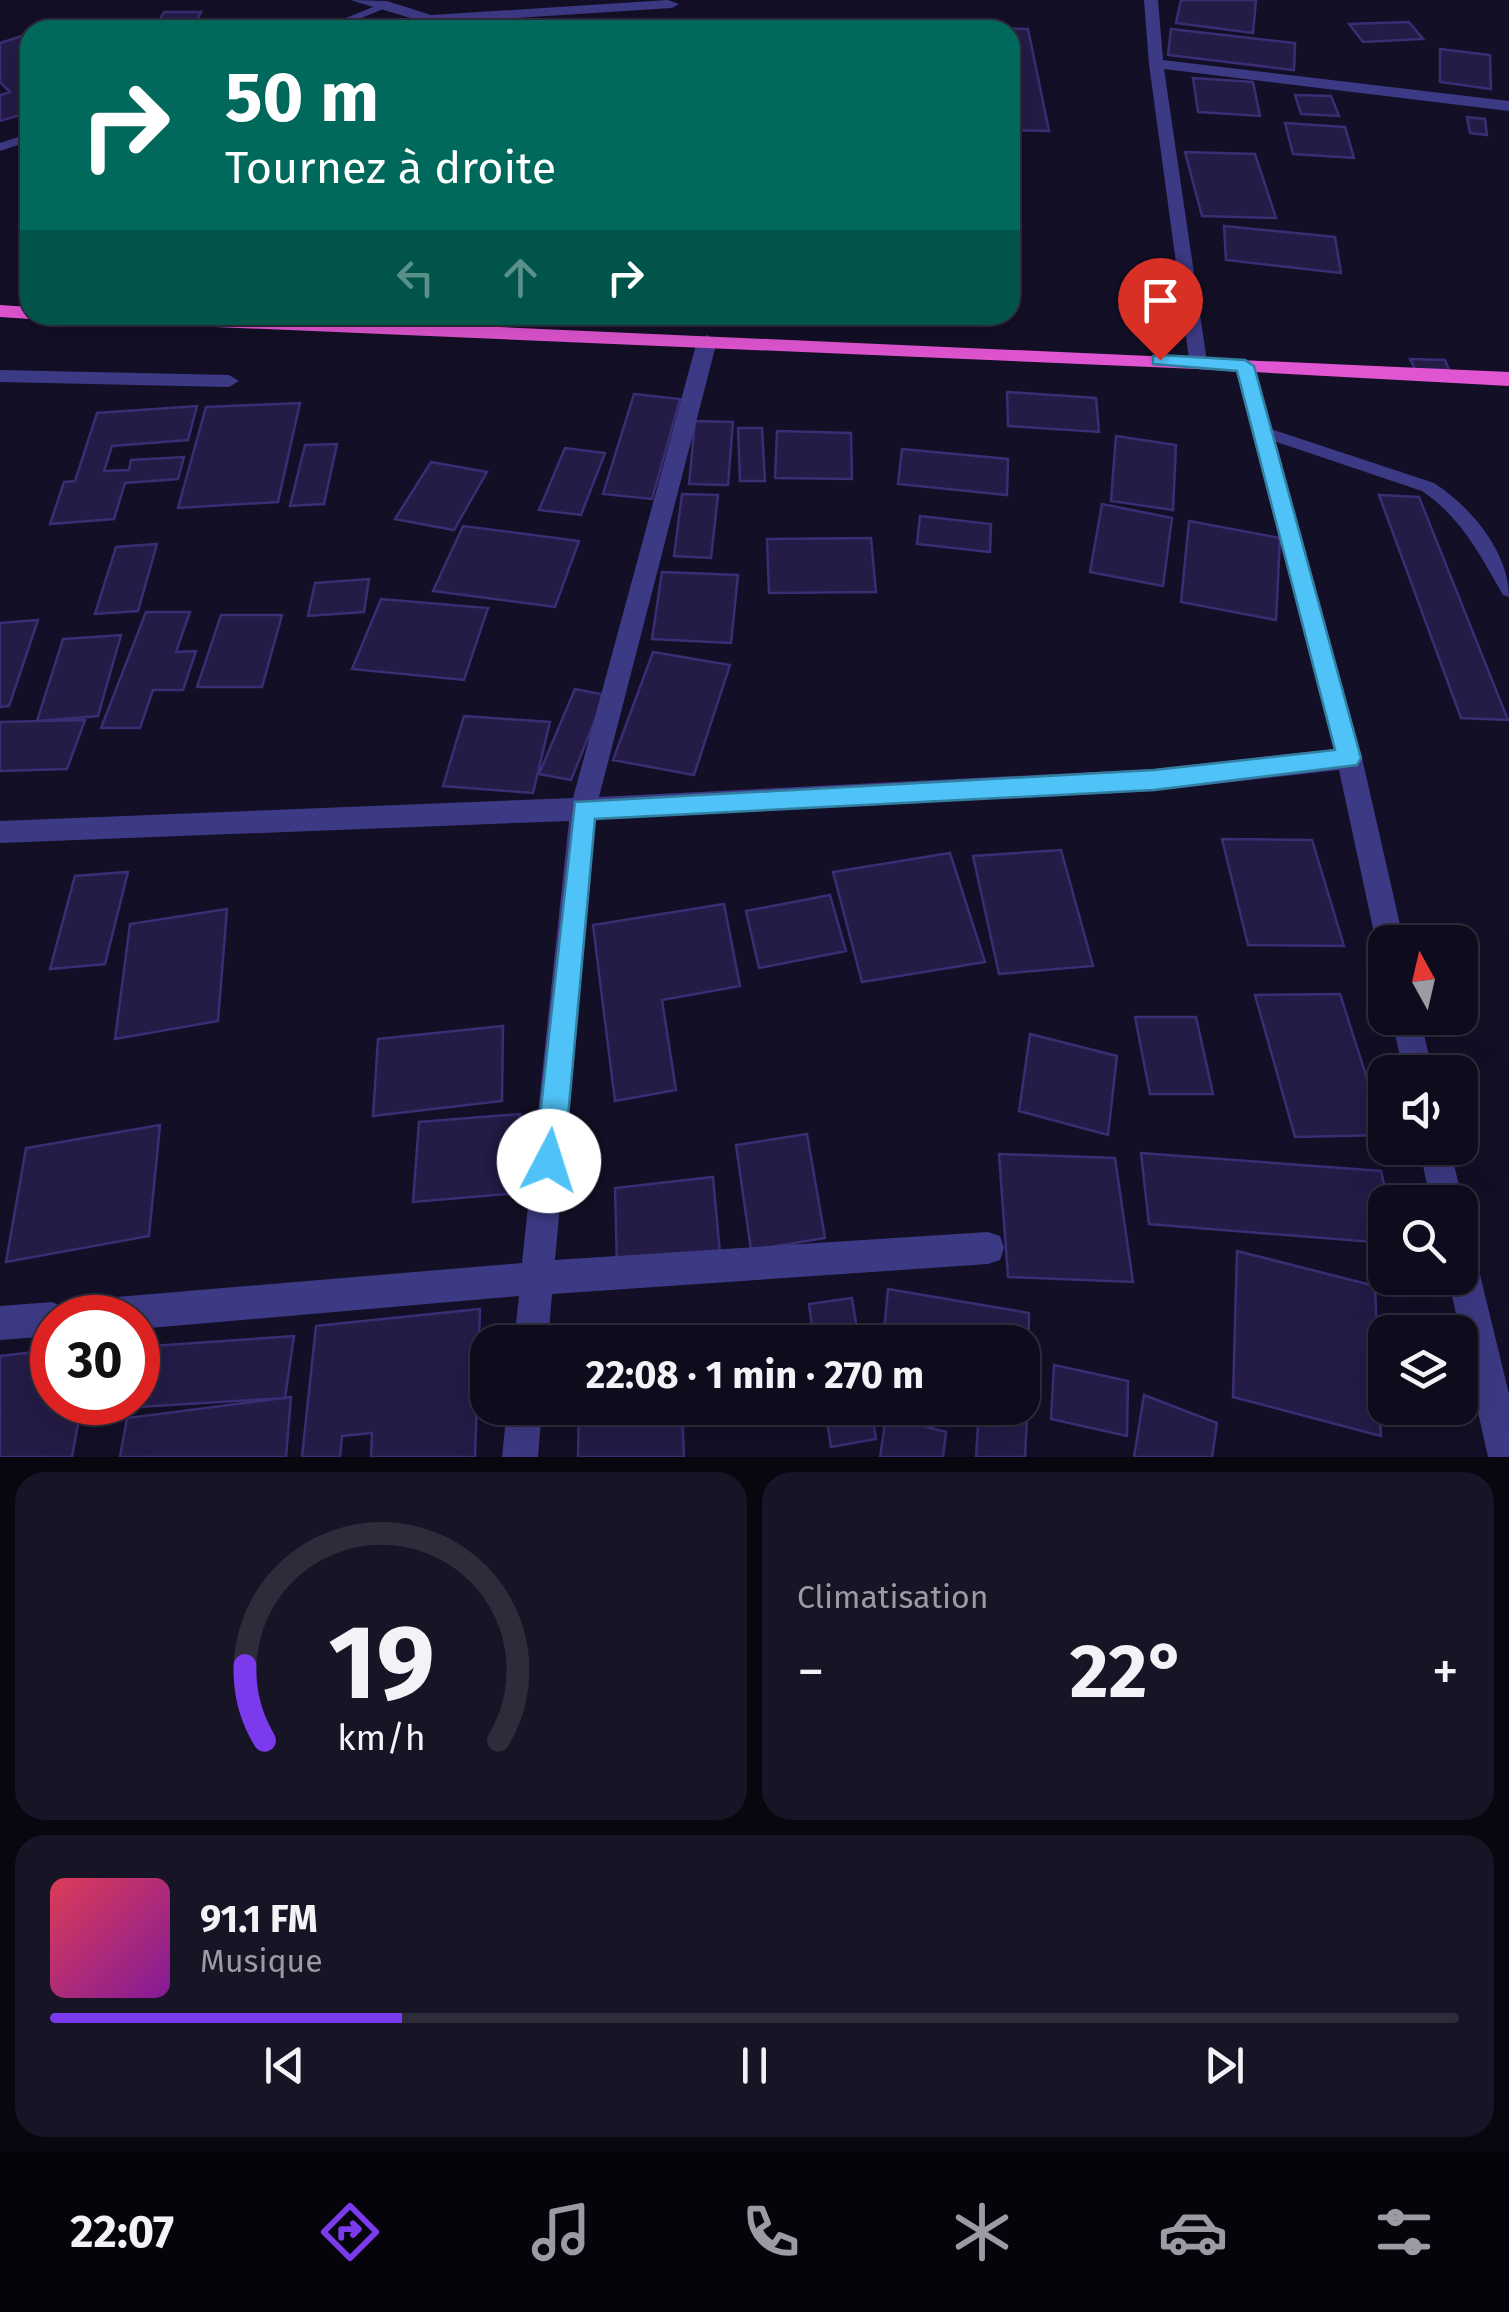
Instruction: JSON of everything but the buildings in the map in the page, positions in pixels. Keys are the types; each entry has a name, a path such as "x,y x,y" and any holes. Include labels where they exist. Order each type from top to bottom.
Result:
{"highway":[{"path":"389,325 1509,379"}],"street":[{"path":"357,0 387,4 423,20"},
{"path":"1152,0 1156,64 1197,362"},
{"path":"480,20 672,4"},
{"path":"1156,64 1509,106"},
{"path":"534,1325 584,809 707,341"},
{"path":"1245,366 1349,758 1386,925"},
{"path":"0,376 230,380"},
{"path":"0,832 584,809 1154,780 1349,758"},
{"path":"160,1310 538,1278 988,1248"},
{"path":"1469,1295 1506,1457"},
{"path":"0,1322 30,1320"},
{"path":"520,1457 523,1425"}],"lane":[{"path":"347,20 387,4"},
{"path":"1262,431 1428,487 1448,498 1469,522 1509,590"}],"route":[{"path":"549,1161 584,809 1154,780 1349,758 1245,366 1160,360"}]}
